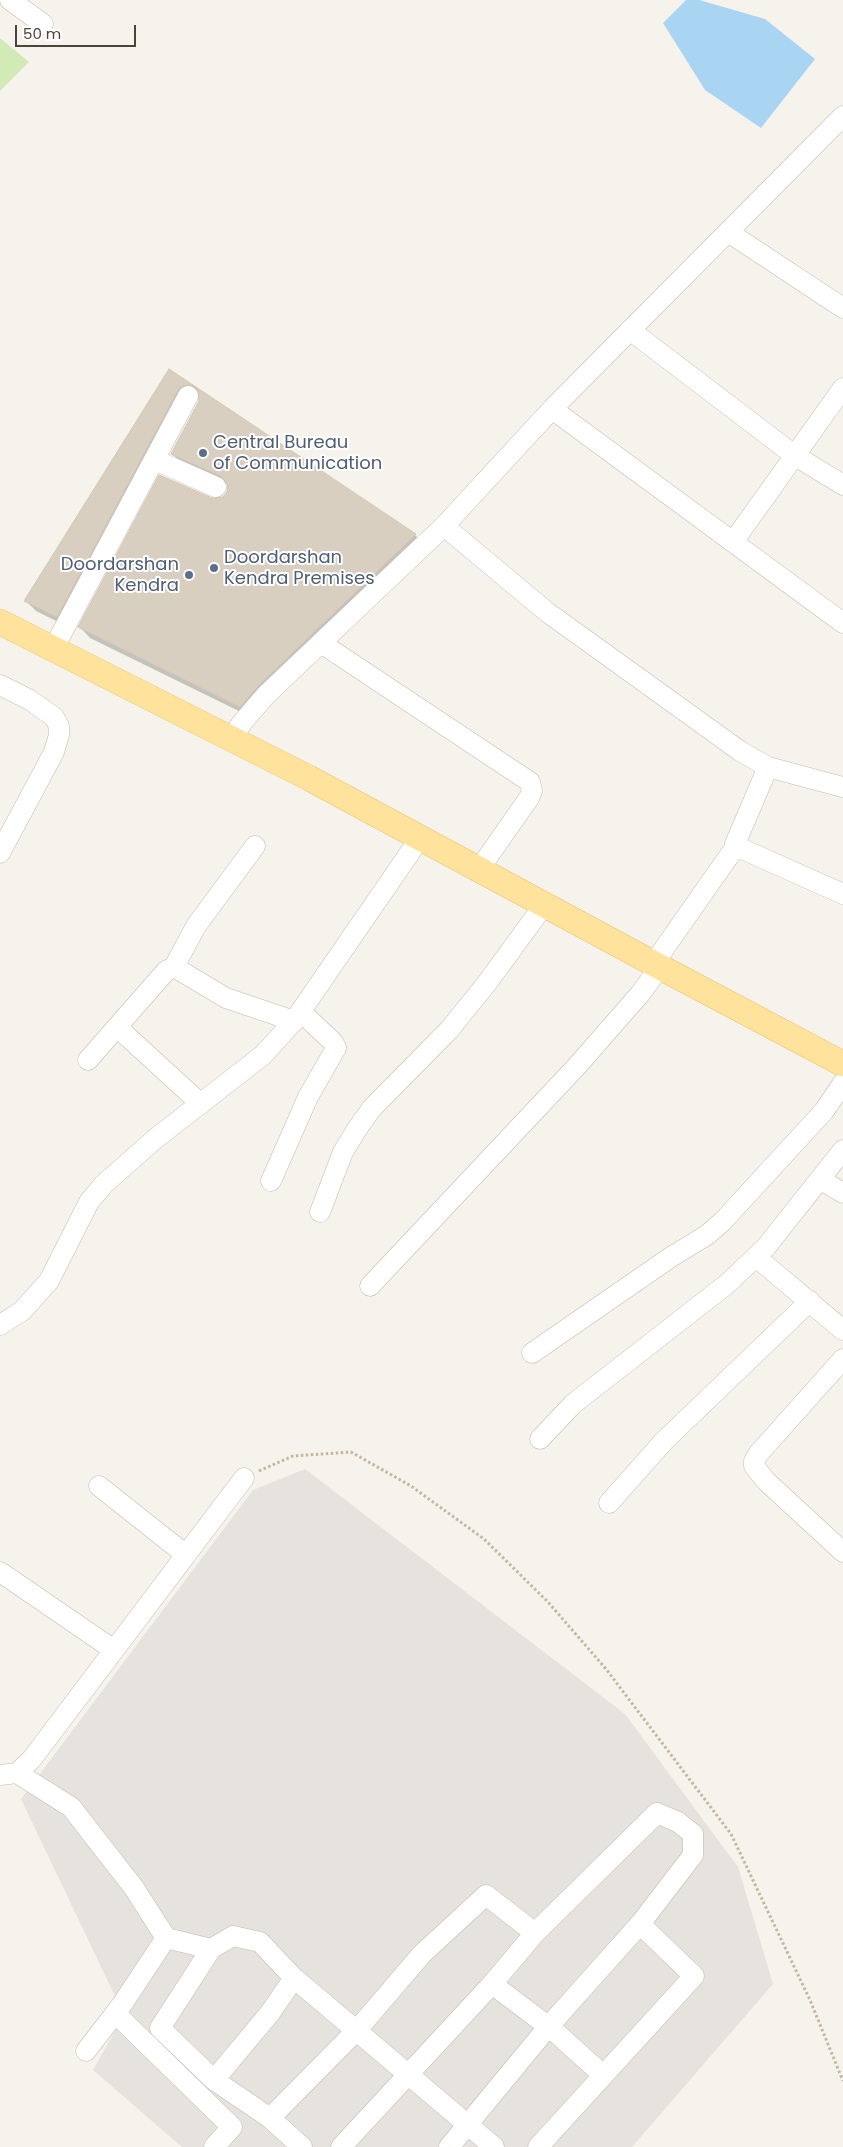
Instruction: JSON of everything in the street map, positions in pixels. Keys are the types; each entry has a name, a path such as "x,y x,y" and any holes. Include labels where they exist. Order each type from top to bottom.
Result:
{"main road":[{"path":"0,608 487,858 660,960 843,1064"},
{"path":"0,622 237,731 420,838 544,905 843,1048"}],"street":[{"path":"10,0 43,24"},
{"path":"237,731 266,695 444,526 552,409 841,119"},
{"path":"728,232 843,308"},
{"path":"630,330 794,455 843,485"},
{"path":"733,542 843,388"},
{"path":"59,638 188,396"},
{"path":"552,409 843,624"},
{"path":"155,460 216,487"},
{"path":"444,526 547,612 740,751 768,767 843,787"},
{"path":"321,643 530,782 532,791 529,798 487,858"},
{"path":"0,685 30,700 54,717 59,726 59,735 54,752 0,853"},
{"path":"370,1286 577,1066 640,994 660,960 736,846 735,839 768,767"},
{"path":"0,1326 22,1311 49,1281 89,1202 96,1192 116,1172 155,1139 263,1055 297,1016 420,838"},
{"path":"88,1060 166,971 174,967 196,926 255,846"},
{"path":"736,846 843,894"},
{"path":"320,1212 343,1152 356,1129 372,1108 449,1030 487,983 544,905"},
{"path":"174,967 226,998 297,1016 333,1042 336,1048 308,1097 271,1181"},
{"path":"117,1027 201,1104"},
{"path":"532,1353 671,1257 707,1235 729,1215 824,1111 843,1084"},
{"path":"540,1439 573,1404 703,1304 756,1257 821,1180 843,1150"},
{"path":"821,1180 843,1193"},
{"path":"756,1257 843,1330"},
{"path":"609,1503 664,1441 810,1301"},
{"path":"843,1359 754,1461 754,1466 766,1480 843,1552"},
{"path":"8,1774 31,1760 244,1478"},
{"path":"99,1486 186,1555"},
{"path":"0,1572 114,1650"},
{"path":"8,1774 71,1807 134,1888 166,1938 211,1950"},
{"path":"341,2147 492,1984 534,1933 657,1813 678,1822 694,1834 693,1855 640,1924 548,2026 449,2147"},
{"path":"270,2118 357,2030 422,1954 486,1895 534,1933"},
{"path":"538,2147 694,1976 640,1924"},
{"path":"302,2147 270,2118 214,2080 160,2028 211,1950 233,1936 260,1942 294,1978 494,2147"},
{"path":"86,2051 115,2014 166,1938"},
{"path":"214,2080 270,2013 294,1978"},
{"path":"492,1984 548,2026 603,2075"},
{"path":"115,2014 232,2127 214,2147"}],"path":[{"path":"244,1478 293,1456 351,1452 411,1486 484,1539 548,1602 606,1669 731,1834 810,2000 843,2081"}],"shaded area":[{"path":"305,1469 625,1714 738,1867 773,1984 632,2147 182,2147 93,2070 124,2015 21,1799 253,1490"}],"green space":[{"path":"0,38 29,62 0,91"}],"water":[{"path":"686,0 699,0 765,19 815,59 761,128 705,90 663,23"}],"building":[{"path":"169,369 193,385 182,386 178,390 57,617 24,601"},
{"name":"Doordarshan Kendra Premises","path":"193,385 416,534 258,686 240,707 78,627 159,475 212,498 223,497 227,492 228,485 221,476 171,454 199,401 198,390"}],"place":[{"name":"Central Bureau of Communication","path":"203,453"},
{"name":"Doordarshan Kendra Premises","path":"214,568"},
{"name":"Doordarshan Kendra","path":"189,575"}]}
